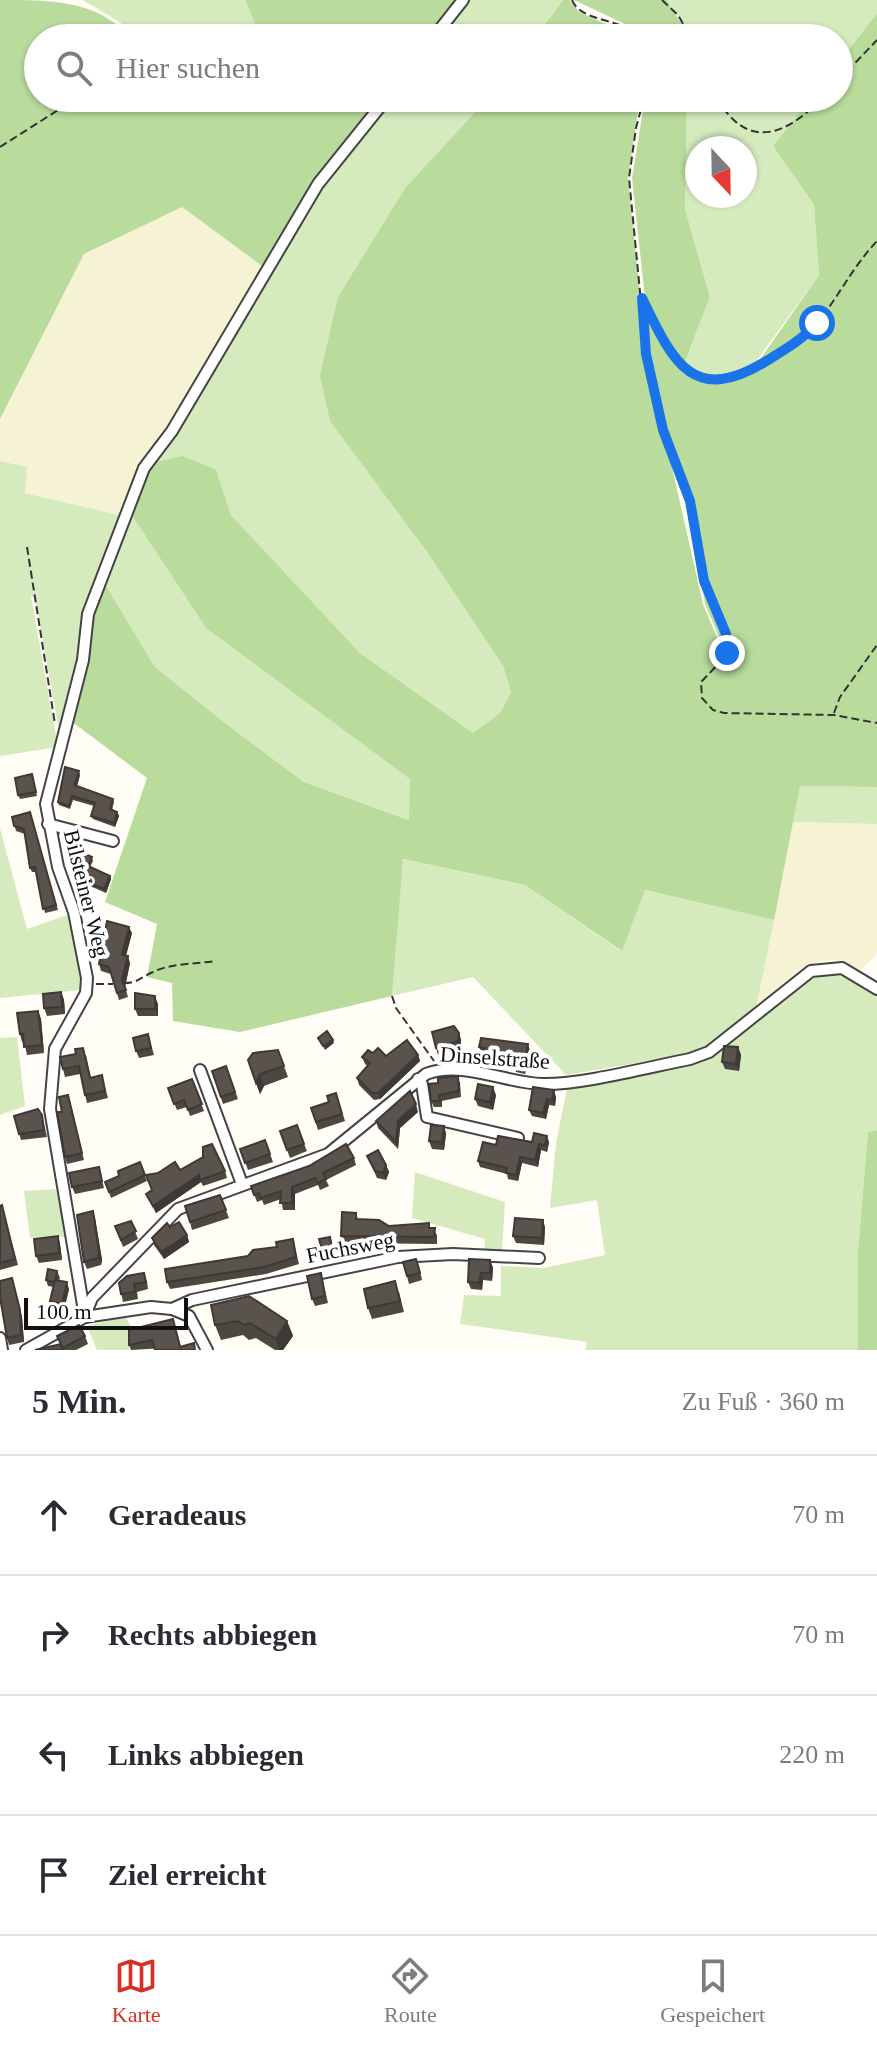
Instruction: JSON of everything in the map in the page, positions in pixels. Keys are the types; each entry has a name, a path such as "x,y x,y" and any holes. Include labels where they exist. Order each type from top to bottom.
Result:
{"street":[{"path":"444,24 463,0"},
{"name":"Bilsteiner Weg","path":"85,1317 50,1109 55,1049 86,993 87,985 74,912 58,867 48,824 49,781 83,660 88,614 144,468 179,420 318,184 376,112"},
{"path":"48,824 113,841"},
{"name":"Dinselstraße","path":"85,1317 92,1298 171,1215 187,1205 328,1154 344,1145 418,1079 438,1070 553,1083 700,1057 811,971 842,968 877,989"},
{"path":"200,1070 242,1184"},
{"path":"418,1079 422,1084 427,1117 518,1138"},
{"name":"Fuchsweg","path":"85,1317 151,1307 172,1309 192,1300 398,1257 453,1254 539,1258"},
{"path":"172,1309 189,1316 207,1350"},
{"path":"26,1350 85,1317"},
{"path":"0,1338 2,1350"}],"path":[{"path":"572,0 578,9 618,24"},
{"path":"662,0 683,24"},
{"path":"853,65 877,40"},
{"path":"0,147 55,112"},
{"path":"640,112 629,178 646,354 663,430 690,501 710,601 728,642 724,658 701,682 702,698 713,710 724,713 834,715 877,723"},
{"path":"728,112 740,127 764,134 791,123 805,112"},
{"path":"642,298 671,354 693,373 723,382 750,372 807,335 850,271 877,241"},
{"path":"27,547 49,692 61,742"},
{"path":"834,715 840,697 877,645"},
{"path":"87,985 136,983 151,972 216,961"},
{"path":"392,996 396,1008 438,1070"}],"shaded area":[{"path":"182,207 265,268 210,355 123,516 25,493 26,467 0,461 0,419 84,254"},
{"path":"791,822 877,824 877,955 859,971 833,959 816,963 755,1012"}],"green space":[{"path":"0,0 72,5 88,9 116,24 24,24 24,112 372,112 265,268 182,207 84,254 0,419"},
{"path":"83,0 245,0 255,24 122,24"},
{"path":"245,0 457,0 439,24 255,24"},
{"path":"463,0 563,0 545,24 445,24"},
{"path":"563,0 570,0 579,12 606,24 545,24"},
{"path":"574,0 667,0 682,24 625,24"},
{"path":"667,0 877,0 877,13 853,44 853,24 683,24"},
{"path":"877,13 877,787 800,786 774,920 645,890 622,951 525,885 403,859 392,996 240,1032 173,1021 172,983 147,977 157,924 105,902 147,778 71,721 89,617 103,581 155,667 304,782 409,820 410,779 206,628 129,511 148,464 183,456 216,470 231,515 360,653 473,733 500,713 511,692 503,666 425,549 330,421 320,375 338,297 406,187 475,112 638,112 628,178 646,353 703,604 725,657 727,655 705,604 691,518 664,428 651,354 632,178 643,112 687,112 685,209 710,297 683,367 701,379 723,384 750,374 819,275 814,205 773,146 800,112 853,112 853,44"},
{"path":"378,112 475,112 406,187 425,549 503,666 511,692 500,713 473,733 360,653 231,515 216,470 148,464 320,186"},
{"path":"687,112 800,112 773,146 814,205 819,275 749,371 723,381 703,376 684,365 710,297 685,208 757,208 757,136 686,136"},
{"path":"0,461 27,467 25,493 123,516 60,736 35,597 31,596 58,747 0,756"},
{"path":"129,511 206,628 411,779 410,820 304,782 155,667 103,581"},
{"path":"800,786 877,787 877,824 791,822"},
{"path":"0,828 27,929 70,914 80,952 82,990 0,998"},
{"path":"402,859 525,885 621,951 644,890 774,920 755,1012 702,1052 566,1075 473,977 392,996"},
{"path":"841,972 877,994 877,1130 868,1132 858,1250 858,1350 585,1350 587,1342 460,1324 464,1295 501,1296 501,1266 543,1268 605,1255 597,1200 550,1208 556,1143 568,1084 702,1060 814,973"},
{"path":"17,1037 25,1106 0,1115 0,1038"},
{"path":"877,1130 877,1350 858,1350 858,1250 868,1132"},
{"path":"415,1172 505,1202 502,1251 484,1251 485,1239 412,1218"},
{"path":"56,1189 66,1237 30,1238 24,1191"},
{"path":"125,1316 130,1325 129,1350 97,1350 87,1326"}],"building":[{"path":"65,767 79,771 74,785 113,799 110,809 117,812 114,823 91,816 95,803 72,796 69,806 58,802"},
{"path":"32,774 36,792 18,795 15,778"},
{"path":"30,812 56,905 43,909 35,867 30,868 24,829 14,826 12,817"},
{"path":"83,853 92,857 88,866 110,876 104,889 73,876"},
{"path":"107,921 129,927 122,955 128,956 122,980 126,990 117,993 109,967 99,964"},
{"path":"61,992 62,1007 44,1008 43,994"},
{"path":"135,993 155,996 155,1009 135,1009"},
{"path":"38,1011 42,1045 24,1047 17,1013"},
{"path":"454,1026 459,1033 458,1041 436,1048 432,1032"},
{"path":"327,1031 333,1040 323,1046 318,1038"},
{"path":"148,1034 151,1048 136,1051 133,1038"},
{"path":"481,1038 528,1044 523,1067 514,1065 516,1057 484,1051 485,1048 479,1047"},
{"path":"407,1040 418,1055 378,1093 372,1093 357,1078 370,1063 362,1057 368,1050 373,1053 378,1048 386,1056"},
{"path":"724,1046 738,1047 736,1064 722,1062"},
{"path":"83,1048 90,1078 102,1075 105,1091 85,1095 79,1066 63,1069 60,1057 76,1054 75,1049"},
{"path":"278,1050 284,1066 260,1074 256,1083 248,1060 253,1053"},
{"path":"226,1066 235,1092 221,1097 212,1071"},
{"path":"458,1076 459,1091 439,1095 440,1101 431,1101 429,1084 438,1083 438,1078"},
{"path":"192,1079 202,1104 188,1110 184,1100 174,1104 168,1088"},
{"path":"478,1084 493,1087 490,1102 475,1099"},
{"path":"533,1087 554,1090 552,1100 547,1099 543,1113 529,1110"},
{"path":"410,1091 416,1104 398,1121 396,1142 376,1121"},
{"path":"336,1093 342,1114 316,1122 311,1108 329,1102 327,1096"},
{"path":"68,1095 82,1153 65,1157 57,1112 62,1112 59,1097"},
{"path":"38,1109 44,1130 19,1134 14,1116"},
{"path":"297,1125 304,1144 287,1150 280,1131"},
{"path":"431,1125 444,1126 442,1142 429,1141"},
{"path":"534,1133 547,1136 545,1145 539,1144 535,1160 520,1157 516,1175 506,1173 507,1168 478,1161 483,1142 496,1145 498,1136 532,1142"},
{"path":"265,1140 270,1154 245,1163 240,1149"},
{"path":"212,1144 225,1171 200,1180 199,1175 153,1206 146,1194 152,1190 146,1175 158,1173 175,1162 180,1170 203,1157 203,1147"},
{"path":"346,1144 354,1158 323,1173 326,1179 318,1183 315,1178 292,1187 292,1203 280,1203 281,1191 261,1198 259,1193 254,1195 251,1186 309,1166"},
{"path":"378,1150 386,1165 383,1173 375,1171 367,1156"},
{"path":"140,1162 145,1175 109,1192 105,1182 119,1176 118,1171"},
{"path":"99,1167 102,1181 72,1187 69,1173"},
{"path":"220,1195 226,1210 190,1222 185,1206"},
{"path":"0,1206 15,1259 0,1263"},
{"path":"93,1211 99,1253 98,1258 84,1262 77,1215"},
{"path":"342,1212 356,1213 356,1219 379,1220 389,1226 429,1223 429,1228 435,1228 434,1237 341,1236"},
{"path":"515,1218 543,1220 542,1238 513,1236"},
{"path":"131,1221 136,1231 121,1240 115,1226"},
{"path":"179,1222 187,1235 161,1252 152,1238 167,1223 170,1227"},
{"path":"58,1236 59,1253 36,1256 34,1239"},
{"path":"330,1237 332,1248 322,1250 319,1239"},
{"path":"293,1239 296,1257 264,1267 167,1282 165,1269 248,1256 253,1250 277,1247 276,1242"},
{"path":"416,1259 420,1273 407,1276 403,1262"},
{"path":"469,1259 490,1260 490,1273 481,1273 479,1283 468,1282"},
{"path":"48,1269 57,1271 55,1282 46,1280"},
{"path":"144,1273 146,1282 134,1284 135,1292 121,1294 119,1283 127,1276"},
{"path":"321,1273 325,1296 312,1299 307,1276"},
{"path":"12,1278 20,1310 21,1335 7,1338 0,1281"},
{"path":"55,1280 67,1282 62,1304 50,1301"},
{"path":"395,1281 400,1301 368,1308 364,1289"},
{"path":"249,1296 287,1321 276,1339 250,1323 244,1325 238,1321 215,1325 211,1305"},
{"path":"173,1319 180,1347 194,1343 195,1350 155,1350 152,1340 129,1345 129,1330"},
{"path":"79,1325 85,1336 63,1348 61,1345 62,1350 35,1350 61,1344 57,1336"}],"route":[{"path":"727,653 726,634 704,581 687,489 663,430 646,354 642,298 671,354 693,373 713,382 723,382 750,372 807,335 817,323"}]}
